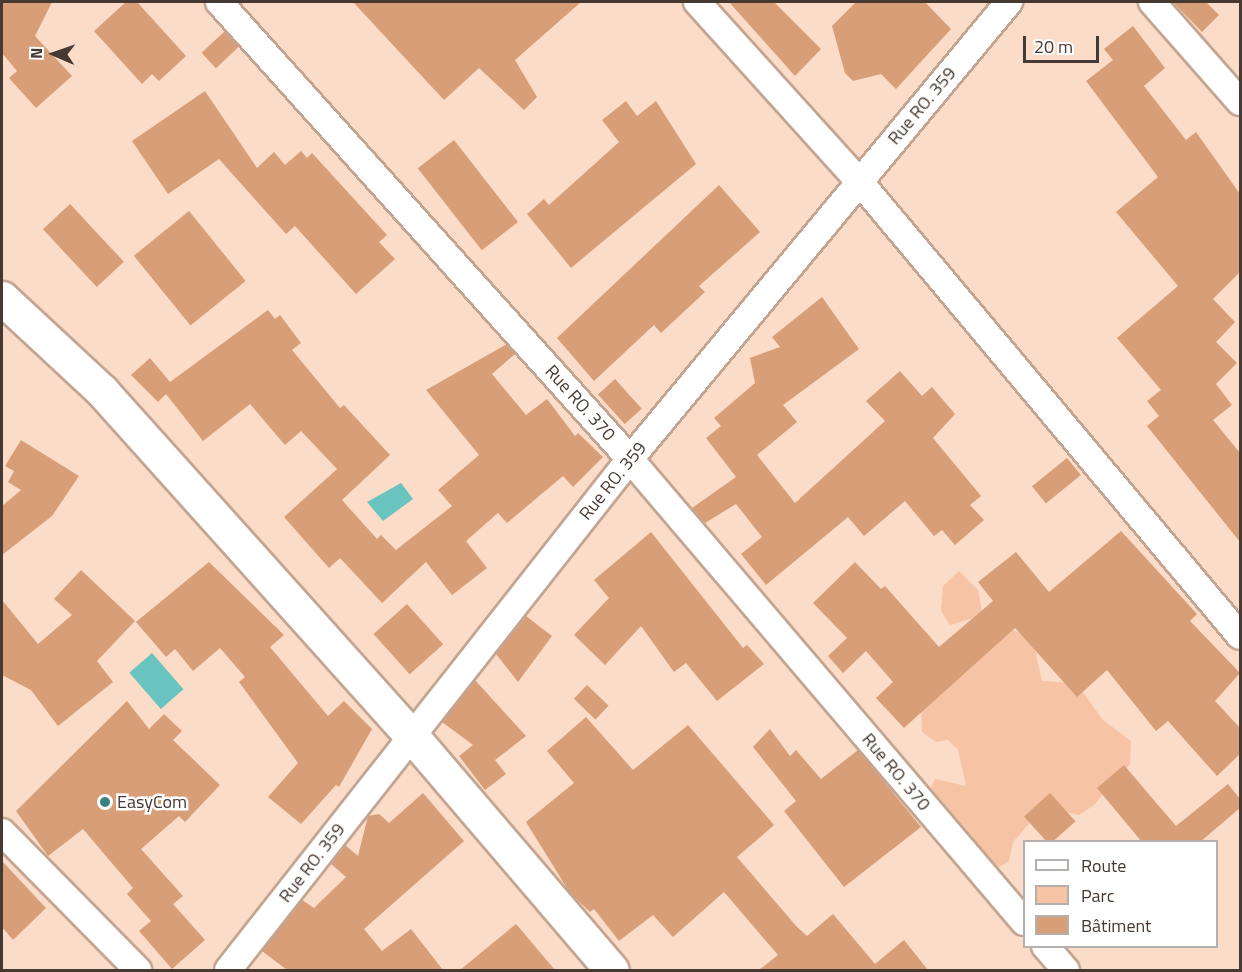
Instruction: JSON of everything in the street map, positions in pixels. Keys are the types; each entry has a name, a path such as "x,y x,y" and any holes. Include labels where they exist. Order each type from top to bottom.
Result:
{"street":[{"name":"Rue RO. 370","path":"219,2 630,459 1023,921"},
{"path":"698,2 859,181 1240,636"},
{"name":"Rue RO. 359","path":"228,970 630,459 1010,2"},
{"path":"1152,2 1240,102"},
{"path":"2,297 102,391 411,735 612,970"},
{"path":"2,832 138,970"},
{"path":"1047,948 1066,970"}],"green space":[{"path":"959,571 978,590 982,612 1033,641 1042,681 1076,683 1103,720 1131,741 1130,764 1094,805 1079,815 1044,807 1013,842 1009,861 996,869 983,865 962,825 950,821 928,793 935,779 966,786 958,750 948,740 936,742 922,732 921,694 973,618 950,625 941,611 943,586"}],"water":[{"path":"401,483 413,499 383,521 367,502"},
{"path":"152,653 183,689 161,709 129,673"}],"building":[{"path":"2,2 52,2 35,36 72,76 36,108 9,78 17,71 2,53"},
{"path":"126,2 137,2 186,56 159,81 152,74 142,84 94,31"},
{"path":"353,2 581,2 515,60 537,97 524,110 479,68 444,100"},
{"path":"729,2 774,2 821,49 795,76"},
{"path":"856,2 925,2 951,29 896,89 881,74 853,81 845,73 832,26"},
{"path":"1173,2 1206,2 1219,15 1202,32"},
{"path":"1133,26 1165,68 1144,86 1186,140 1196,132 1240,194 1240,272 1213,299 1235,322 1216,342 1237,363 1216,384 1232,405 1213,420 1240,453 1240,542 1147,426 1159,416 1147,401 1161,390 1117,338 1178,286 1116,212 1158,177 1086,81 1113,60 1104,49"},
{"path":"225,31 239,46 216,68 202,53"},
{"path":"205,91 257,168 274,152 285,165 301,151 307,158 312,153 387,235 379,242 395,259 356,294 295,226 286,234 219,159 168,194 132,141"},
{"path":"626,101 637,116 656,101 696,164 571,268 527,214 544,199 549,205 619,142 602,120"},
{"path":"454,140 518,222 482,250 418,168"},
{"path":"719,185 760,232 699,286 705,292 661,333 654,325 594,381 557,338"},
{"path":"70,204 124,262 97,287 43,229"},
{"path":"189,211 246,281 190,326 134,256"},
{"path":"822,297 859,349 783,405 797,422 757,455 795,503 885,421 866,401 900,371 922,396 932,387 955,414 933,438 981,496 970,505 984,520 955,545 942,530 934,536 905,501 864,536 848,517 766,585 741,554 762,537 736,504 705,523 692,508 736,477 706,438 721,426 714,418 755,383 750,358 780,347 772,337"},
{"path":"268,310 275,319 280,315 301,343 292,350 340,408 344,405 390,455 342,500 377,539 381,535 396,550 452,506 438,490 479,455 426,390 507,344 515,354 492,374 526,415 547,399 575,436 578,433 603,457 573,487 563,476 507,523 498,513 466,541 487,568 452,595 426,562 382,603 340,558 329,568 284,517 337,469 301,431 285,445 250,404 203,441 166,394 158,402 131,375 150,358 170,382"},
{"path":"615,379 642,409 625,424 598,394"},
{"path":"21,440 79,476 52,516 2,555 2,506 21,490 8,482 14,471 5,466"},
{"path":"1067,458 1081,475 1046,503 1032,486"},
{"path":"1121,531 1197,614 1190,621 1240,673 1215,701 1240,728 1240,754 1217,776 1168,721 1156,731 1107,670 1077,697 1015,628 904,728 876,698 893,682 866,651 843,673 828,656 847,638 813,603 855,562 881,589 885,586 939,647 993,601 978,582 1016,552 1049,592"},
{"path":"651,532 743,648 747,645 764,664 717,701 686,663 674,672 641,626 605,665 574,635 609,598 594,580"},
{"path":"209,562 284,635 270,647 328,716 344,701 372,729 339,787 336,785 301,824 268,797 298,763 239,682 245,677 220,648 193,671 175,649 166,657 136,622"},
{"path":"81,570 135,621 97,661 113,682 58,726 31,690 2,675 2,600 38,644 72,615 54,599"},
{"path":"407,604 443,644 410,674 374,634"},
{"path":"526,616 552,636 518,682 496,654"},
{"path":"475,680 526,736 495,760 506,774 485,790 459,756 473,745 442,722"},
{"path":"587,685 609,706 595,720 574,699"},
{"path":"127,701 149,729 164,714 182,731 173,740 220,785 185,822 179,816 141,849 183,896 173,904 205,940 172,969 139,931 151,921 127,894 133,888 83,829 48,856 16,811"},
{"path":"586,717 633,770 688,725 774,825 737,857 797,927 807,936 833,914 875,964 904,940 928,970 759,970 778,955 724,892 673,937 653,915 619,941 594,909 590,912 570,893 526,822 574,783 547,751"},
{"path":"770,729 790,756 796,750 821,779 858,750 921,827 844,887 784,811 796,801 753,747"},
{"path":"1124,765 1176,826 1228,784 1240,799 1240,808 1202,840 1140,840 1097,788"},
{"path":"423,793 464,841 364,929 382,951 411,929 443,970 287,970 262,951 302,900 314,908 346,877 331,864 345,845 358,856 368,816 379,814 389,823"},
{"path":"1050,793 1075,821 1055,840 1045,840 1024,816"},
{"path":"2,861 46,908 13,940 2,927"},
{"path":"516,924 555,970 460,970"}],"place":[{"name":"EasyCom","path":"105,802"}]}
